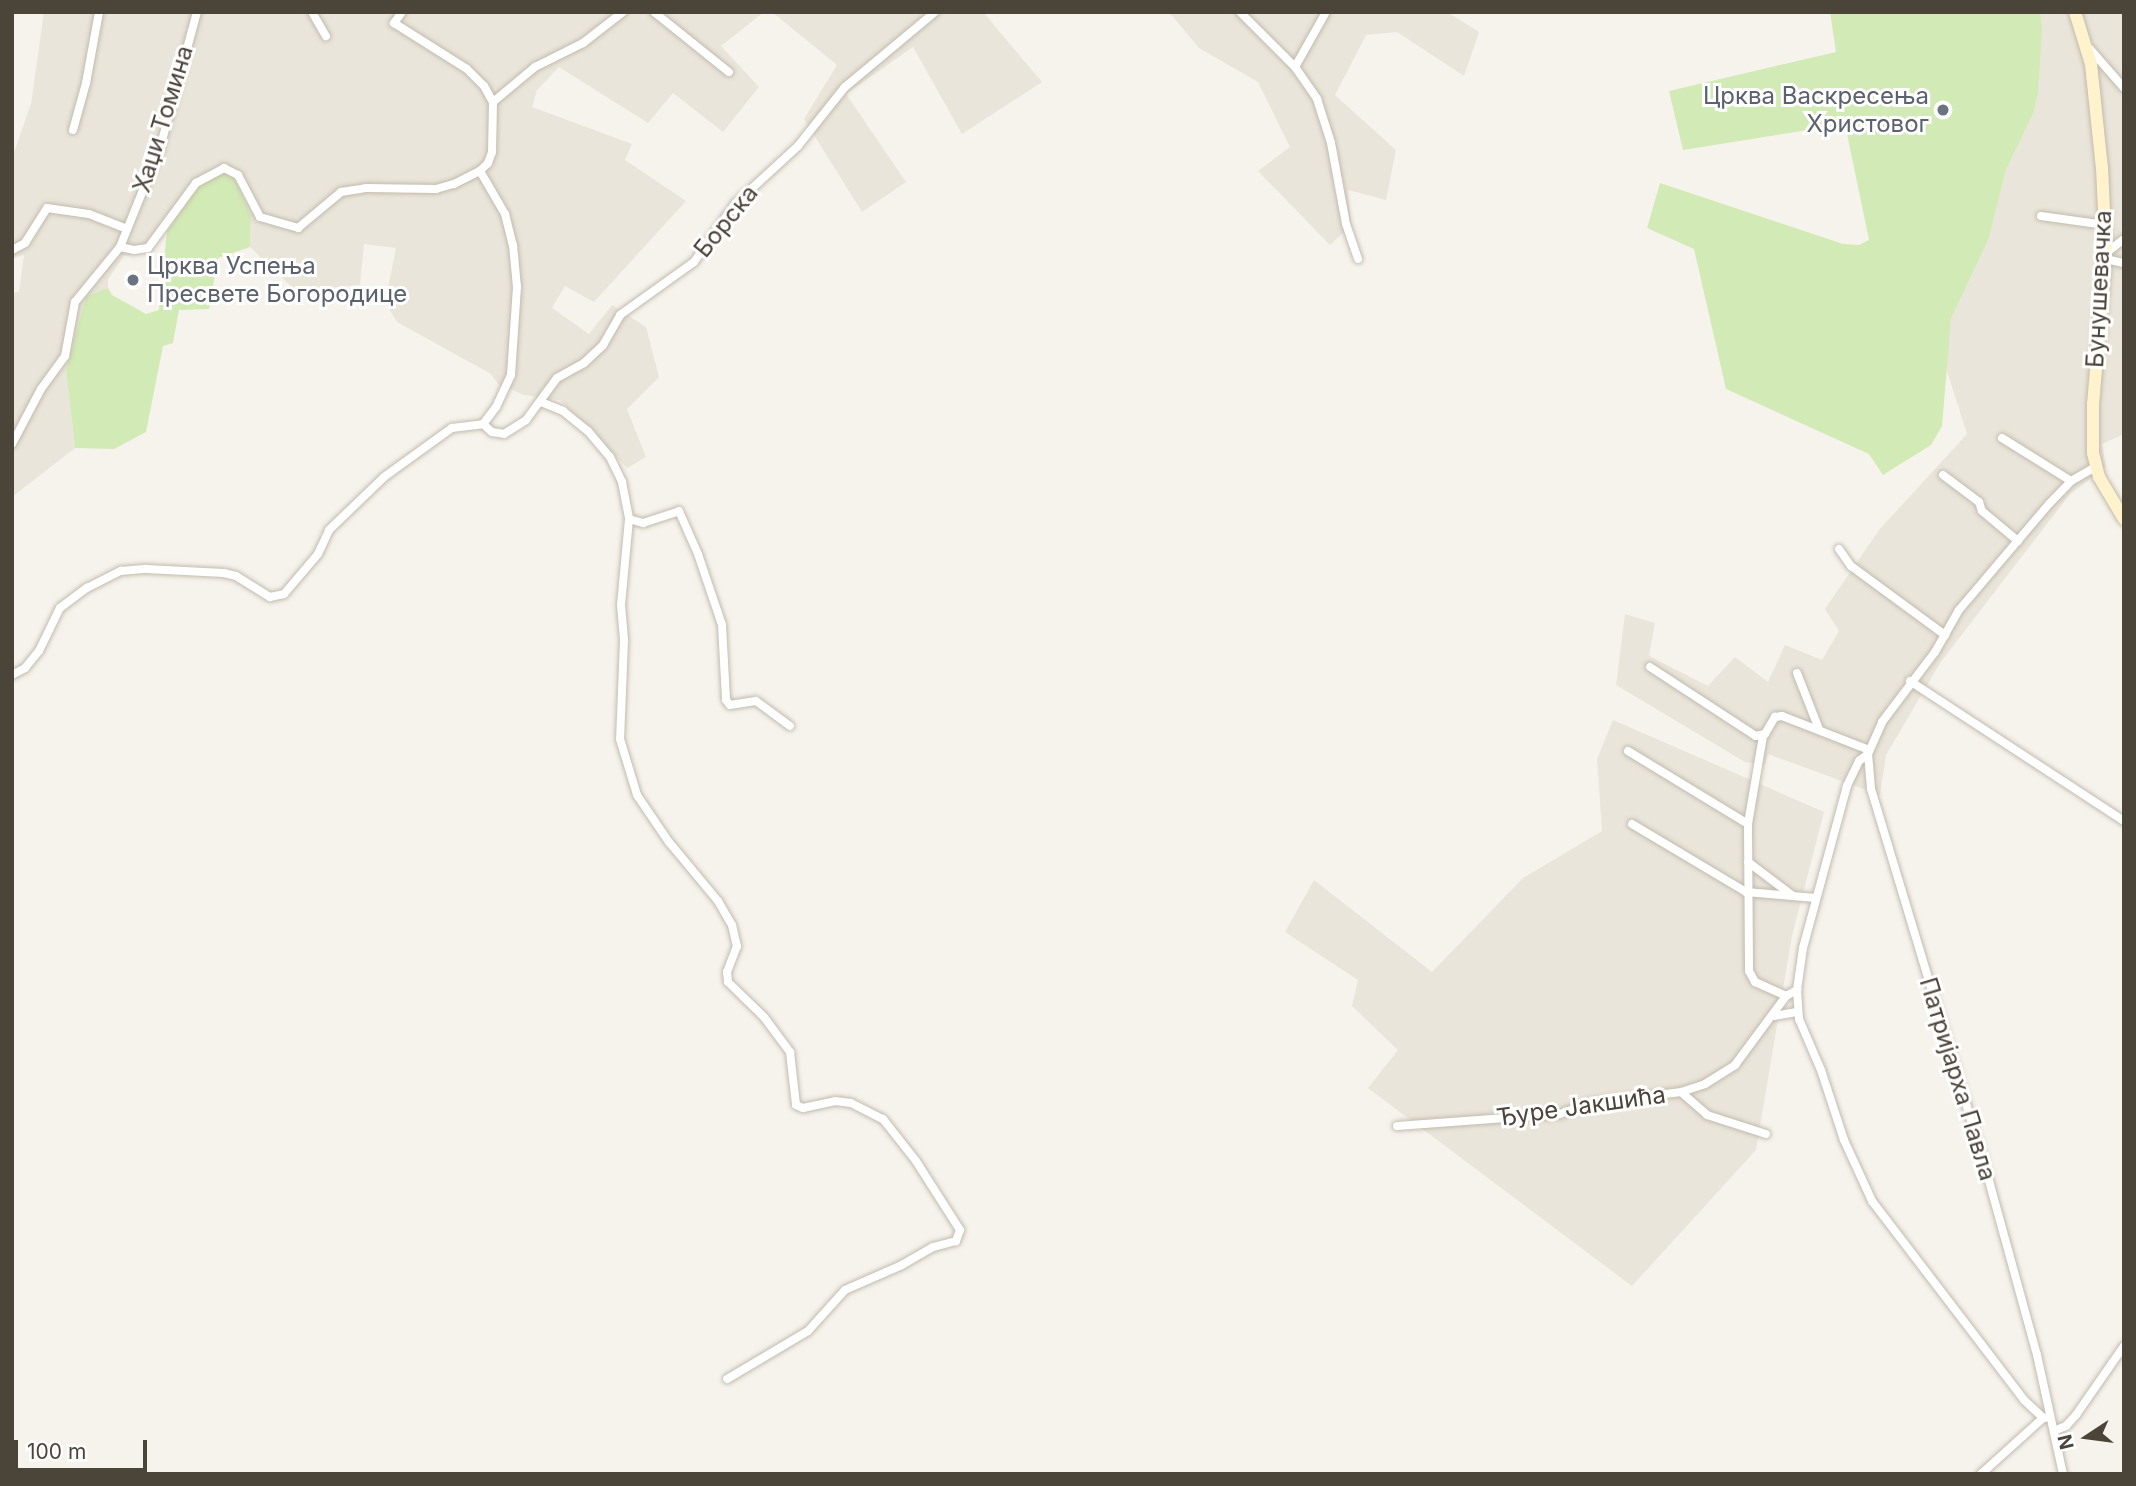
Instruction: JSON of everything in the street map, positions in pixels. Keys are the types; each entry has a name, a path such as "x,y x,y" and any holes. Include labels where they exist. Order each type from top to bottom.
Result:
{"street":[{"path":"73,130 86,83 99,12"},
{"name":"Хаџи Томина","path":"12,444 41,388 65,356 75,302 120,247 160,148 197,12"},
{"path":"312,12 326,36"},
{"path":"120,247 134,250 148,248 196,183 224,168 238,175 260,217 298,228 341,192 366,188 436,189 454,184 480,171 488,163 492,152 493,102 473,74 447,54 394,23 402,12"},
{"path":"493,102 535,67 583,43 623,12"},
{"path":"654,12 729,72"},
{"name":"Борска","path":"483,424 496,434 511,432 541,402 557,378 584,363 603,345 628,308 694,262 735,204 798,146 845,87 935,12"},
{"path":"1240,12 1295,67 1322,110 1346,224 1358,259"},
{"path":"1295,67 1326,12"},
{"name":"Бунушевачка","path":"2075,12 2086,45 2094,86 2105,225 2106,256 2093,404 2095,467 2124,519"},
{"path":"2086,45 2124,88"},
{"path":"12,675 25,668 39,651 60,608 87,588 121,571 146,569 224,573 236,576 270,597 284,594 318,554 329,530 384,477 452,428 483,424 496,407 510,375 517,287 513,244 505,214 480,171"},
{"path":"12,250 24,243 47,208 89,214 127,229"},
{"path":"2041,216 2105,225"},
{"path":"2124,239 2106,256 2124,263"},
{"path":"541,402 572,417 603,448 622,482 629,519 621,606 624,641 620,739 638,796 669,842 718,901 732,925 737,946 727,972 730,984 764,1017 790,1052 796,1105 803,1108 835,1101 851,1103 883,1119 916,1161 954,1218 960,1234 956,1241 933,1247 902,1265 845,1290 833,1299 808,1331 727,1379"},
{"path":"2002,438 2071,481"},
{"path":"1981,1474 2046,1418 2024,1400 1872,1201 1844,1140 1797,1012 1797,990 1803,948 1816,898 1847,786 1859,761 1869,752 1882,722 1945,635 1959,610 2071,481 2095,467"},
{"path":"1942,475 1979,502 1982,512 2018,541"},
{"path":"629,519 643,523 679,512 702,563 722,625 726,700 730,705 756,701 790,726"},
{"path":"1839,549 1851,566 1945,635"},
{"path":"1650,667 1756,736 1763,736"},
{"path":"1797,673 1819,729"},
{"path":"1910,681 2124,821"},
{"path":"1786,996 1750,977 1746,892 1748,824 1763,736 1778,716 1819,729 1869,752"},
{"path":"1628,751 1748,824"},
{"name":"Патријарха Павла","path":"1869,752 1871,788 1987,1173 2046,1418 2054,1431 2063,1474"},
{"path":"1632,824 1746,892 1816,898"},
{"path":"1748,862 1793,896"},
{"name":"Ђуре Јакшића","path":"1397,1126 1560,1114 1590,1103 1684,1095 1735,1065 1786,996 1797,990"},
{"path":"1773,1016 1797,1012"},
{"name":"Ђуре Јакшића","path":"1684,1095 1707,1115 1766,1134"},
{"path":"2054,1431 2066,1426 2076,1415 2124,1346"}],"shaded area":[{"path":"44,12 764,12 721,46 759,87 723,132 673,93 648,123 559,67 537,90 532,107 632,144 625,160 686,201 594,302 565,286 552,308 589,334 612,305 646,327 659,377 627,409 646,457 627,468 560,400 524,395 498,384 491,374 397,322 385,302 396,248 364,244 360,285 296,291 250,247 251,214 193,191 149,252 124,256 108,279 108,288 86,296 66,369 75,448 12,497 12,293 19,292 24,255 12,258 12,158 31,104"},
{"path":"772,12 983,12 1042,82 962,134 913,47 846,94 906,182 862,212 804,119 837,65"},
{"path":"1169,12 1447,12 1479,32 1464,76 1397,32 1366,35 1335,95 1396,150 1386,200 1348,190 1351,225 1330,245 1258,171 1290,147 1258,82 1199,48"},
{"path":"2040,12 2124,12 2124,434 2102,444 2106,467 2070,494 1940,663 1886,755 1880,795 1768,754 1765,765 1745,762 1616,685 1625,614 1655,623 1649,656 1708,686 1735,657 1768,682 1785,645 1822,660 1839,631 1825,609 1879,530 1967,434 1946,368 1951,319 1989,238 2006,170 2034,112 2038,93"},
{"path":"1613,720 1824,812 1792,936 1756,1150 1632,1286 1368,1088 1398,1050 1352,1006 1358,980 1285,932 1314,880 1432,972 1523,878 1602,831 1597,759"}],"green space":[{"path":"1830,12 2040,12 2042,28 2038,93 2034,112 2006,170 1989,238 1951,319 1942,426 1931,445 1883,475 1869,454 1726,389 1694,249 1647,228 1660,183 1843,244 1859,245 1869,240 1845,124 1683,150 1669,91 1836,52"},
{"path":"221,172 233,176 251,215 250,247 218,258 209,309 179,310 173,343 163,346 146,432 114,449 75,448 66,369 86,296 108,288 112,295 146,314 159,310 167,231 193,191"}],"place":[{"name":"Црква Васкресења Христовог","path":"1943,110"},
{"name":"Црква Успења Пресвете Богородице","path":"133,280"}]}
